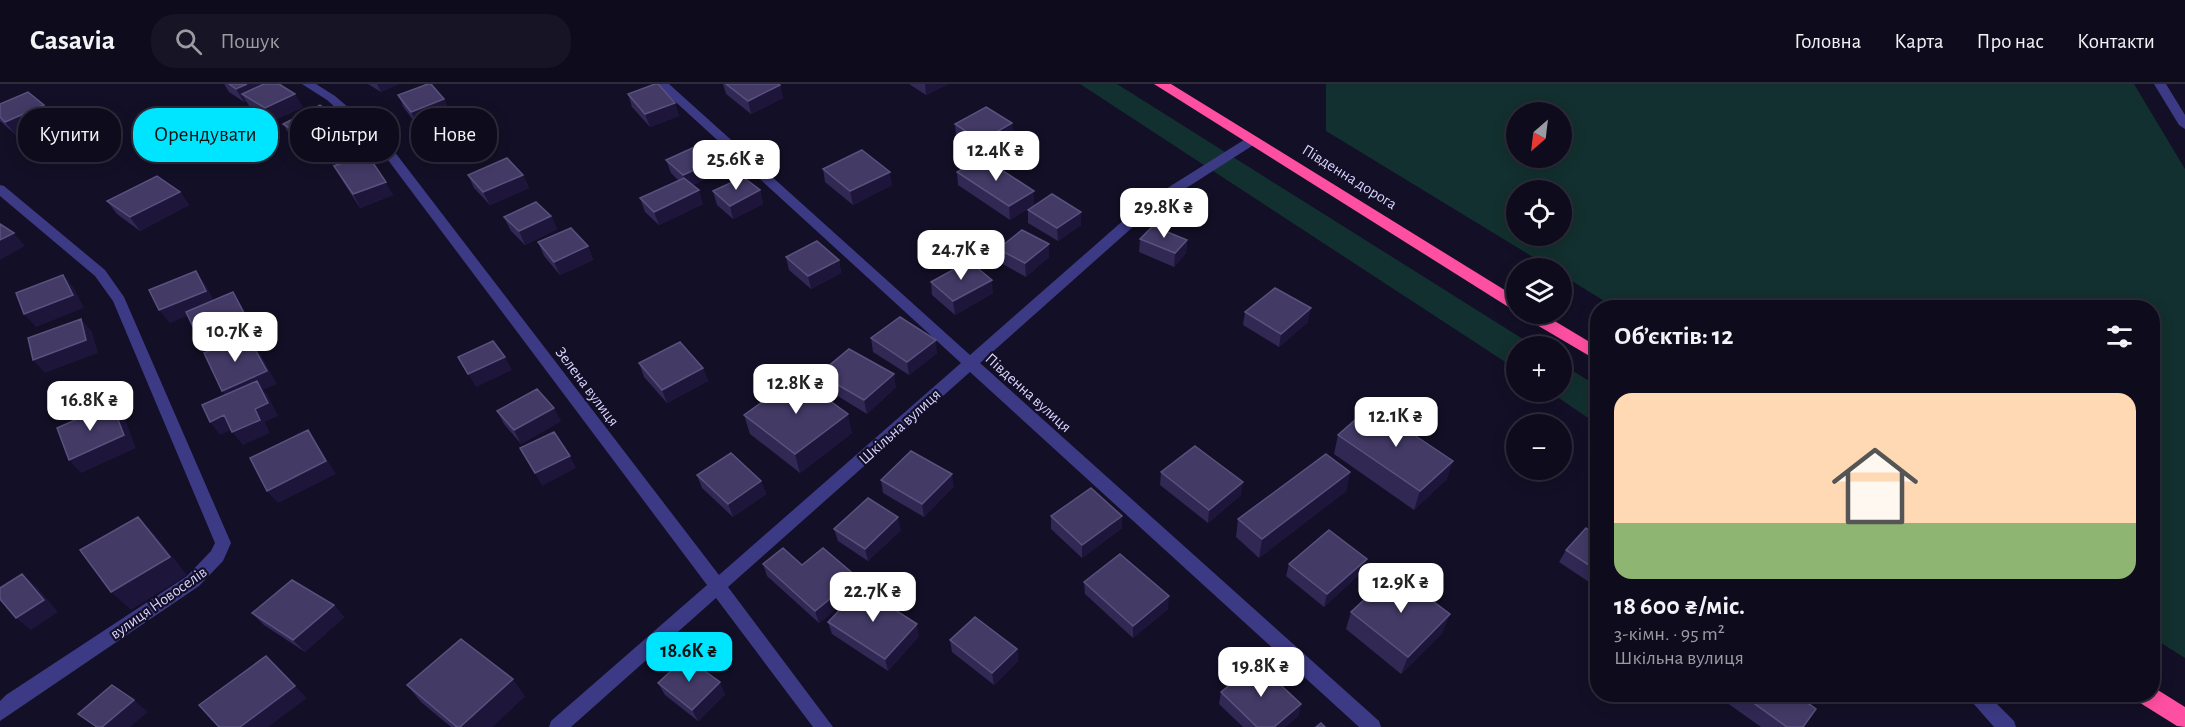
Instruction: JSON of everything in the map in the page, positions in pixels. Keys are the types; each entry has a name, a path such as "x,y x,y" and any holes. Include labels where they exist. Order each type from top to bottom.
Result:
{"highway":[{"name":"Південна дорога","path":"1161,84 1506,298"},
{"path":"1547,324 1590,350"},
{"path":"2158,702 2185,719"}],"street":[{"name":"Зелена вулиця","path":"308,84 331,98 380,141 824,727"},
{"name":"Південна вулиця","path":"662,84 1372,727"},
{"path":"2160,84 2185,125"},
{"name":"Шкільна вулиця","path":"558,727 1148,207 1251,141"},
{"name":"вулиця Новоселів","path":"0,189 100,273 119,300 223,543 217,556 194,581 12,701 0,713"},
{"path":"1982,702 2007,727"}],"green space":[{"path":"1080,84 1117,84 1518,336 1506,336 1506,362"},
{"path":"1326,84 2134,84 2185,169 2185,658 2160,642 2160,300 1603,300 1572,281 1572,258 1535,258 1515,246 1572,246 1572,180 1506,180 1506,241 1326,131"},
{"path":"1572,370 1590,382 1590,419 1565,402 1572,402"}],"building":[{"path":"229,84 247,84 236,89"},
{"path":"264,84 279,84 295,94 265,108 242,94"},
{"path":"431,84 444,99 421,108 411,108 411,112 398,95"},
{"path":"658,84 675,103 645,114 628,94"},
{"path":"726,84 779,84 780,85 748,101"},
{"path":"28,92 44,105 37,108 18,108 18,116 5,122 0,117 0,104"},
{"path":"986,107 1012,123 981,141 955,124"},
{"path":"290,120 290,128 283,124"},
{"path":"708,141 725,156 683,175 666,160"},
{"path":"862,150 890,172 850,191 823,169"},
{"path":"982,157 1034,191 1009,206 957,172"},
{"path":"507,158 523,175 483,192 468,175"},
{"path":"345,162 372,162 386,182 353,194 334,166"},
{"path":"157,176 180,192 130,217 107,201"},
{"path":"743,177 760,190 730,206 713,191"},
{"path":"684,178 699,190 654,212 640,198"},
{"path":"1052,194 1081,212 1057,228 1028,210"},
{"path":"536,202 551,216 519,231 504,217"},
{"path":"0,224 14,233 0,240"},
{"path":"1153,226 1187,240 1175,253 1140,239"},
{"path":"571,228 588,246 554,262 538,242"},
{"path":"1022,230 1049,244 1025,263 998,249"},
{"path":"817,241 839,260 808,276 786,257"},
{"path":"969,261 992,280 953,301 931,282"},
{"path":"196,271 206,291 159,310 149,290"},
{"path":"63,275 73,295 24,314 16,293"},
{"path":"1275,288 1311,308 1281,334 1245,312"},
{"path":"233,292 244,313 196,333 186,312"},
{"path":"900,317 936,340 907,362 871,338"},
{"path":"81,319 86,340 33,360 28,338"},
{"path":"247,335 267,371 222,391 204,353"},
{"path":"493,341 505,357 468,374 458,357"},
{"path":"680,342 703,368 662,390 639,363"},
{"path":"849,349 894,374 864,400 819,374"},
{"path":"797,377 848,414 795,454 744,415"},
{"path":"257,381 268,403 255,409 260,420 232,432 224,415 210,422 202,405"},
{"path":"537,389 554,408 514,430 497,411"},
{"path":"112,404 124,435 69,460 57,428"},
{"path":"1371,406 1453,461 1420,491 1338,435"},
{"path":"308,430 326,461 267,491 250,458"},
{"path":"554,432 570,456 535,473 520,448"},
{"path":"1195,446 1243,482 1209,510 1161,472"},
{"path":"911,451 952,474 922,504 881,480"},
{"path":"731,453 761,481 728,504 697,475"},
{"path":"1326,454 1350,472 1262,539 1238,519"},
{"path":"1091,488 1122,516 1082,545 1051,516"},
{"path":"868,498 898,517 865,549 834,529"},
{"path":"138,517 170,557 111,592 80,550"},
{"path":"1586,528 1590,531 1590,566 1566,550"},
{"path":"1329,530 1367,559 1327,594 1289,564"},
{"path":"783,548 802,565 823,548 857,577 815,611 763,564"},
{"path":"1120,554 1169,596 1133,626 1084,582"},
{"path":"1394,572 1450,614 1408,657 1351,612"},
{"path":"22,574 44,600 16,618 0,599 0,588"},
{"path":"292,580 334,605 293,640 252,613"},
{"path":"861,588 917,624 885,659 828,622"},
{"path":"975,617 1017,649 992,673 950,640"},
{"path":"461,639 513,679 460,727 457,727 407,685"},
{"path":"266,656 295,686 240,727 219,727 199,705"},
{"path":"686,657 720,682 692,710 658,683"},
{"path":"1257,663 1301,704 1274,727 1257,727 1221,692"},
{"path":"112,685 134,700 102,727 97,727 78,714"},
{"path":"1752,702 1806,702 1816,709 1803,727 1787,727"}]}
